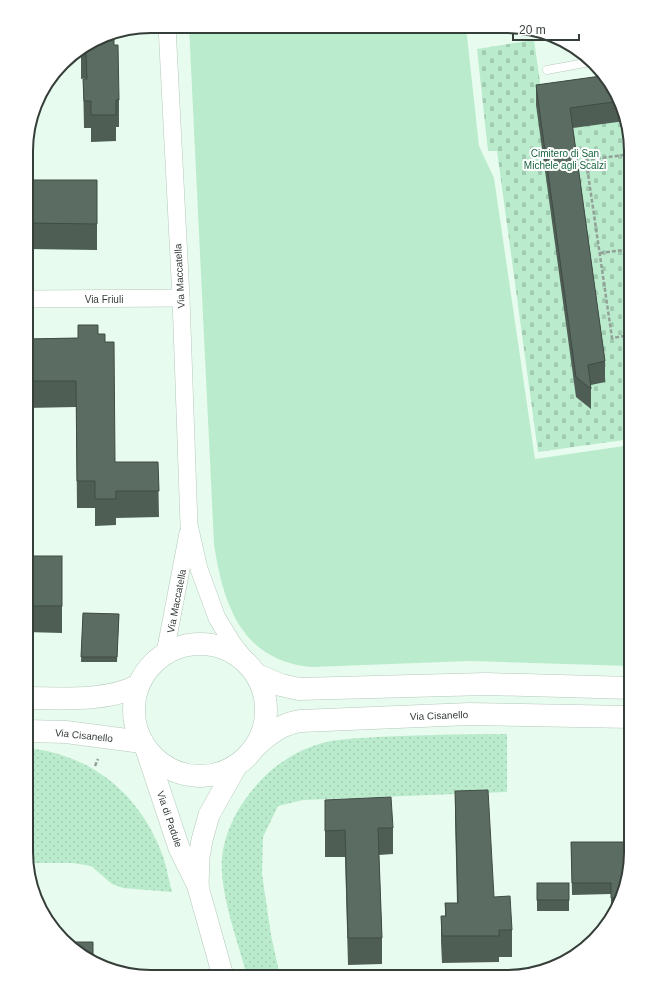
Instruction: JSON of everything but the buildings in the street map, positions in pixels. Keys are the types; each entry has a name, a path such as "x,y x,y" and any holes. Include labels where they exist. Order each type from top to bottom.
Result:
{"main road":[{"path":"253,670 265,695 267,705 264,727 256,746 237,765 222,772 206,776 183,774 167,768 144,745 137,732 133,710 137,686 152,664 165,653 190,644 209,644 230,651 253,670 281,685 299,689 486,684 624,688"},
{"path":"33,698 104,696 123,692 137,686"},
{"name":"Via Cisanello","path":"256,746 275,731 295,722 301,721 469,714 624,717"},
{"name":"Via Cisanello","path":"33,731 66,732 144,745"}],"street":[{"name":"Via Maccatella","path":"167,33 181,298 189,525 200,569 217,618 230,639 253,670"},
{"name":"Via Friuli","path":"33,299 181,298"},
{"name":"Via Maccatella","path":"165,653 189,525"},
{"name":"Via di Padule","path":"144,745 179,848 198,886 221,970"},
{"name":"Via di Padule","path":"198,886 204,830 212,810 237,765"}],"lane":[{"path":"547,70 584,63"}],"path":[{"path":"624,155 586,160 612,338 624,336"},
{"path":"600,253 624,250"}],"green space":[{"path":"189,33 467,33 479,146 494,178 535,459 624,446 624,666 470,661 312,667 288,662 268,654 253,642 240,626 223,588 214,544"},
{"name":"Cimitero di San Michele agli Scalzi","path":"534,40 542,96 613,102 618,113 624,143 624,440 538,452 497,151 488,151 477,49"},
{"path":"507,734 507,792 303,800 278,806 263,837 262,874 271,935 279,970 245,970 226,901 223,886 222,858 230,826 242,804 261,780 286,759 316,745 331,741 392,736"},
{"path":"33,749 50,752 73,759 93,769 112,782 128,798 143,816 155,836 164,859 172,892 123,888 112,884 91,866 72,863 34,863"}]}
